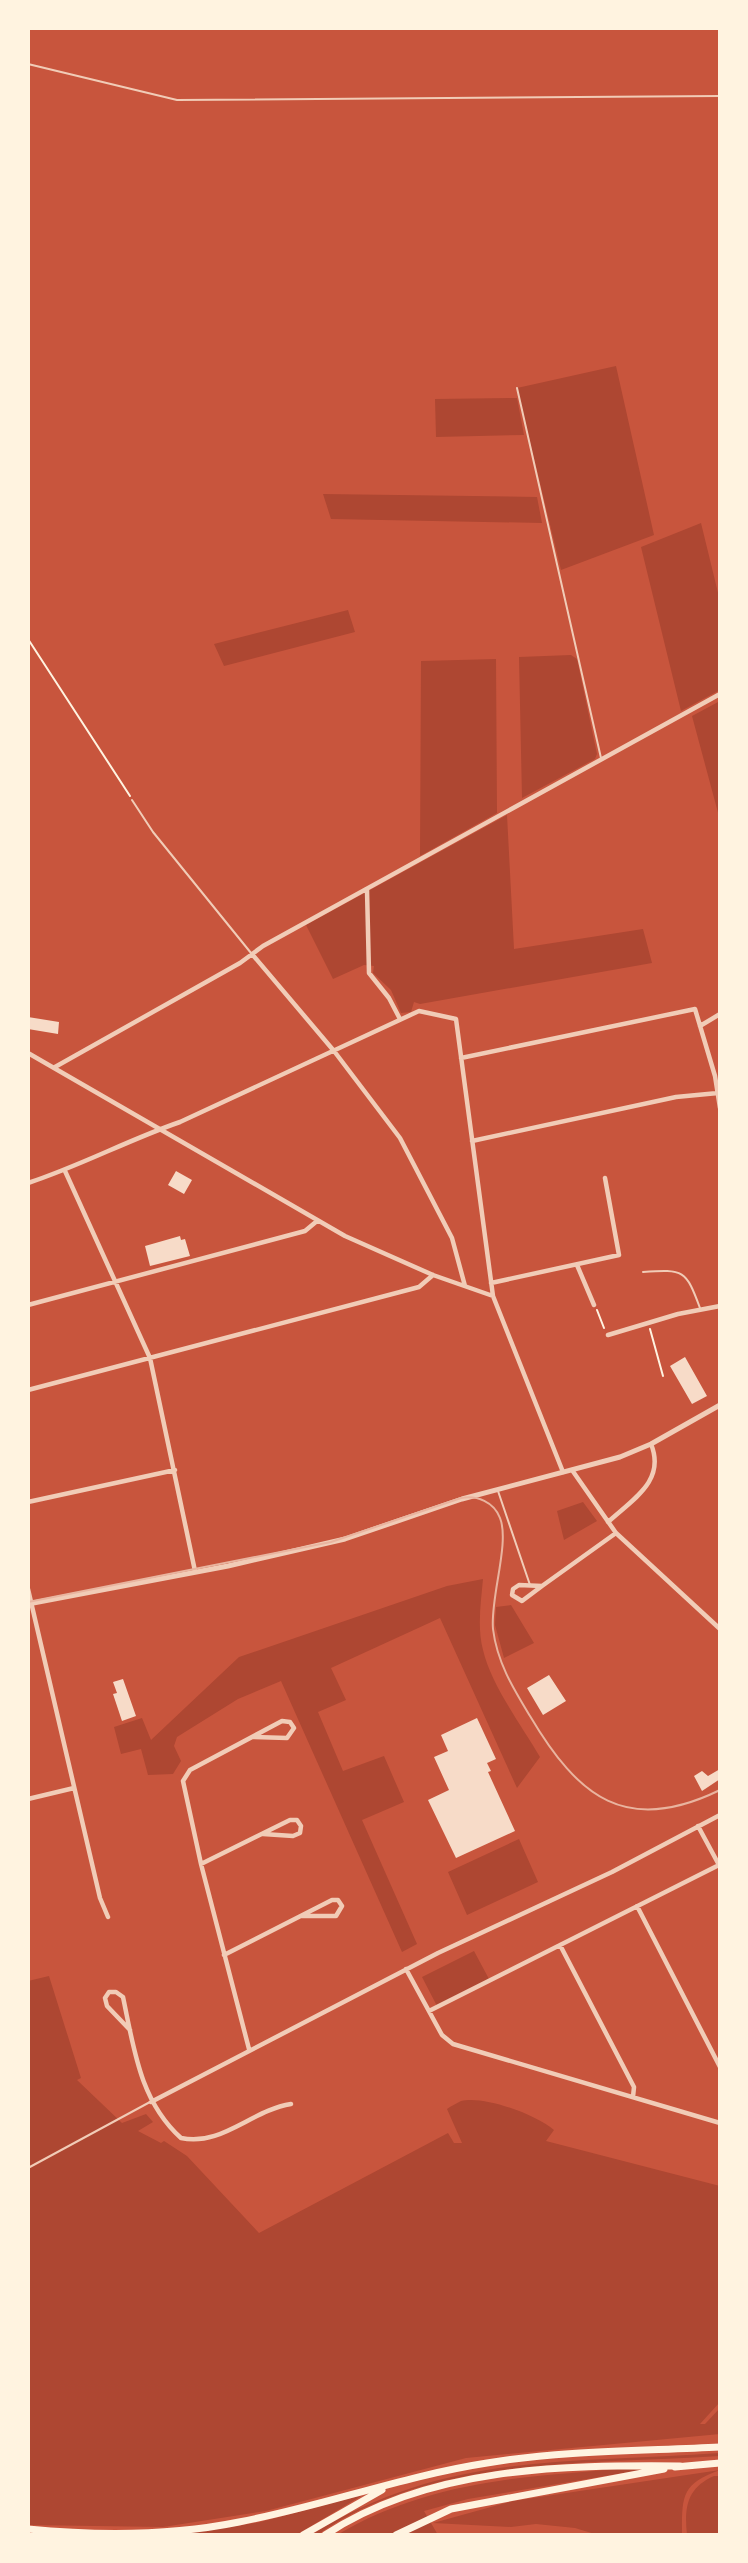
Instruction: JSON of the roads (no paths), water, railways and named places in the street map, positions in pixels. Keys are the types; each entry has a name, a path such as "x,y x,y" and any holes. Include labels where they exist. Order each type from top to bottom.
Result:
{"highway":[{"path":"28,2529 102,2534 201,2528 487,2463 720,2446"},
{"path":"325,2535 415,2493 458,2482 546,2469 720,2463"},
{"path":"396,2535 430,2516 494,2500 680,2466"},
{"path":"303,2535 387,2487"}],"street":[{"path":"55,1067 601,758 720,694"},
{"path":"367,890 369,973 389,998 400,1019"},
{"path":"252,954 334,1051 400,1138 452,1238 466,1286"},
{"path":"461,1058 695,1009 719,1093 720,1108"},
{"path":"28,1183 65,1171 419,1011 456,1019 493,1296 563,1472"},
{"path":"700,1026 720,1014"},
{"path":"28,1053 162,1128 317,1221 433,1275 493,1296"},
{"path":"472,1141 676,1097 719,1093"},
{"path":"65,1171 150,1358 195,1571"},
{"path":"491,1283 619,1255 605,1178"},
{"path":"28,1305 305,1231 317,1221"},
{"path":"577,1265 594,1305"},
{"path":"28,1390 419,1287 433,1275"},
{"path":"608,1335 720,1306"},
{"path":"30,1604 328,1544 497,1490 620,1457 651,1444 720,1405"},
{"path":"608,1522 652,1481 657,1462 651,1444"},
{"path":"28,1502 175,1470"},
{"path":"572,1470 616,1533 720,1629"},
{"path":"542,1586 519,1585 513,1589 512,1595 516,1600 522,1601 616,1533"},
{"path":"28,1589 100,1899 108,1917"},
{"path":"249,2049 201,1864 183,1781 185,1774 282,1721 290,1722 294,1728 288,1738 253,1737"},
{"path":"28,1799 74,1788"},
{"path":"151,2102 406,1969 612,1872 720,1815"},
{"path":"201,1864 290,1820 297,1820 301,1826 300,1833 293,1836 263,1834"},
{"path":"429,2011 719,1866 698,1826"},
{"path":"224,1955 332,1900 338,1900 342,1906 336,1916 302,1916"},
{"path":"636,1906 720,2067"},
{"path":"560,1945 635,2087 633,2097"},
{"path":"406,1969 442,2035 453,2044 720,2123"},
{"path":"130,2030 107,2006 105,1998 110,1992 116,1992 123,1997 151,2102 181,2138 208,2140 273,2107 291,2104"}],"lane":[{"path":"28,64 177,100 720,96"},
{"path":"517,388 601,758"},
{"path":"132,800 153,832 252,954"},
{"path":"643,1272 678,1270 690,1278 701,1309"},
{"path":"497,1490 530,1585"},
{"path":"28,2168 151,2102"}],"tram line":[{"path":"28,1602 331,1542 461,1498 479,1499 494,1508 502,1529 503,1542 493,1616 498,1653 524,1706 567,1768 586,1787 608,1801 631,1808 657,1809 687,1803 720,1790"}]}
